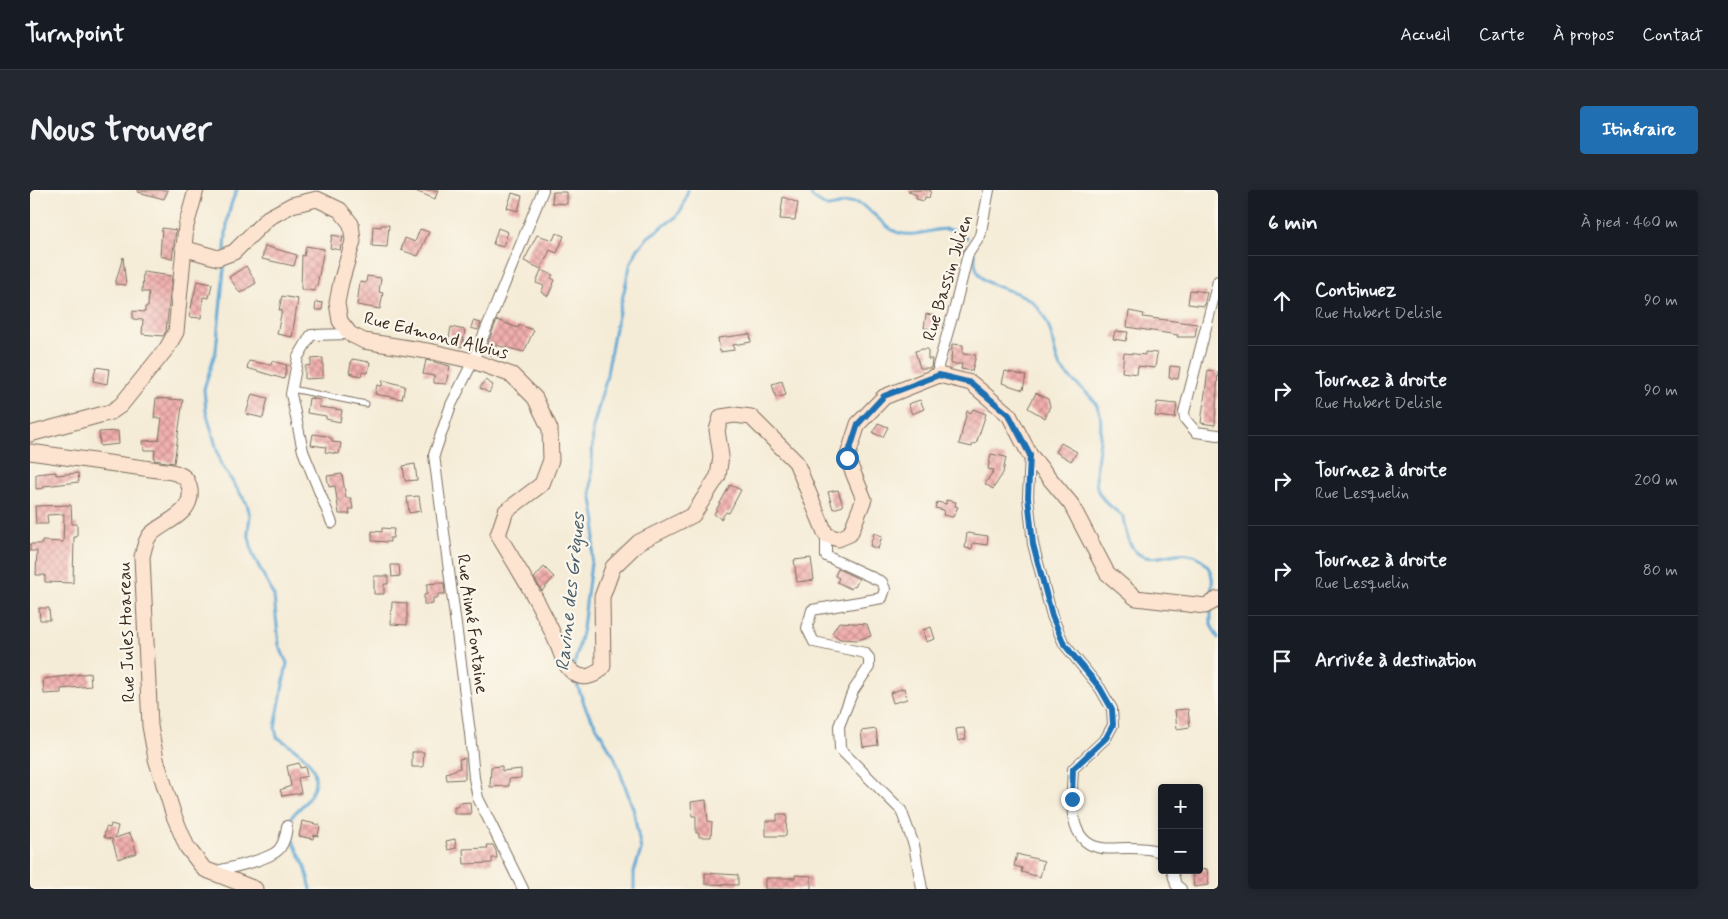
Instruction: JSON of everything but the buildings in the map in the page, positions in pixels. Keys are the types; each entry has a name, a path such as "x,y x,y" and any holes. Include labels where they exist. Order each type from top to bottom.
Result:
{"main road":[{"path":"30,434 111,412 121,405 167,348 176,332 189,249 186,226 196,190"},
{"name":"Rue Edmond Albius","path":"189,249 218,258 234,252 268,218 292,205 316,199 340,210 351,224 354,241 341,282 337,303 340,321 350,334 364,341 433,352 473,361 512,375 535,398 550,429 551,460 542,484 506,512 498,535 543,609 567,667 576,675 589,677 597,674 603,666 602,597 613,567 639,542 693,515 718,476 721,456 717,430 721,417 735,415 750,417 796,462 826,535"},
{"path":"826,535 838,539 850,534 864,499 847,458 858,424 884,396 939,375 971,383 1009,415 1030,455 1071,504 1107,573 1136,598 1205,606 1218,599"},
{"name":"Rue Jules Hoareau","path":"30,452 172,472 183,475 189,483 190,495 185,507 179,516 150,535 145,544 142,557 150,726 156,759 174,816 188,847 204,869 255,889"}],"street":[{"name":"Rue Aimé Fontaine","path":"523,889 478,798 434,455 451,405 473,361 543,190"},
{"name":"Rue Bassin Julien","path":"939,375 938,366 956,308 968,254 980,236 989,190"},
{"path":"1218,281 1184,412 1185,420 1196,432 1218,435"},
{"path":"332,523 303,450 292,388 298,356 311,335 350,334"},
{"path":"1030,455 1028,497 1033,544 1052,616 1064,644 1100,688 1112,709 1113,725 1106,738 1073,769 1072,799 1074,823 1082,838 1096,847 1144,848 1158,852"},
{"path":"826,535 826,556 882,582 884,589 882,598 812,610 807,628 814,642 865,653 869,658 869,667 854,691 839,726 840,749 901,810 914,845 922,889"},
{"path":"212,873 265,858 279,850 286,837 287,826"},
{"path":"1173,874 1176,885 1181,889"}],"lane":[{"path":"292,388 366,404"}],"waterway":[{"path":"225,251 229,212 237,190"},
{"name":"Ravine des Grègues","path":"574,666 583,628 596,522 591,493 593,427 606,380 614,333 631,262 638,249 648,237 676,217 682,209 688,190"},
{"path":"808,190 813,198 827,207 850,202 864,206 891,229 898,232 914,234 943,229 958,232 967,238"},
{"path":"975,254 975,265 984,280 1027,298 1034,303 1050,330 1056,358 1061,368 1089,395 1097,407 1101,423 1096,477 1097,486 1104,500 1123,517 1128,539 1136,552 1146,557 1192,555 1203,561 1209,568 1212,577 1211,597"},
{"path":"225,260 216,350 204,389 206,411 221,464 247,504 250,516 248,532 253,555 274,596 279,645 287,663 275,728 277,737 303,755 314,770 313,789 305,803 296,811 289,824"},
{"path":"1211,608 1211,625 1218,638"},
{"name":"Ravine des Grègues","path":"575,679 586,709 615,758 633,808 641,850 634,872 634,889"},
{"path":"289,833 305,866 311,889"}],"route":[{"path":"847,458 858,424 884,396 916,382 939,375 971,383 1009,415 1030,455 1028,497 1033,544 1052,616 1064,644 1100,688 1112,709 1113,725 1106,738 1073,769 1072,799"}]}
